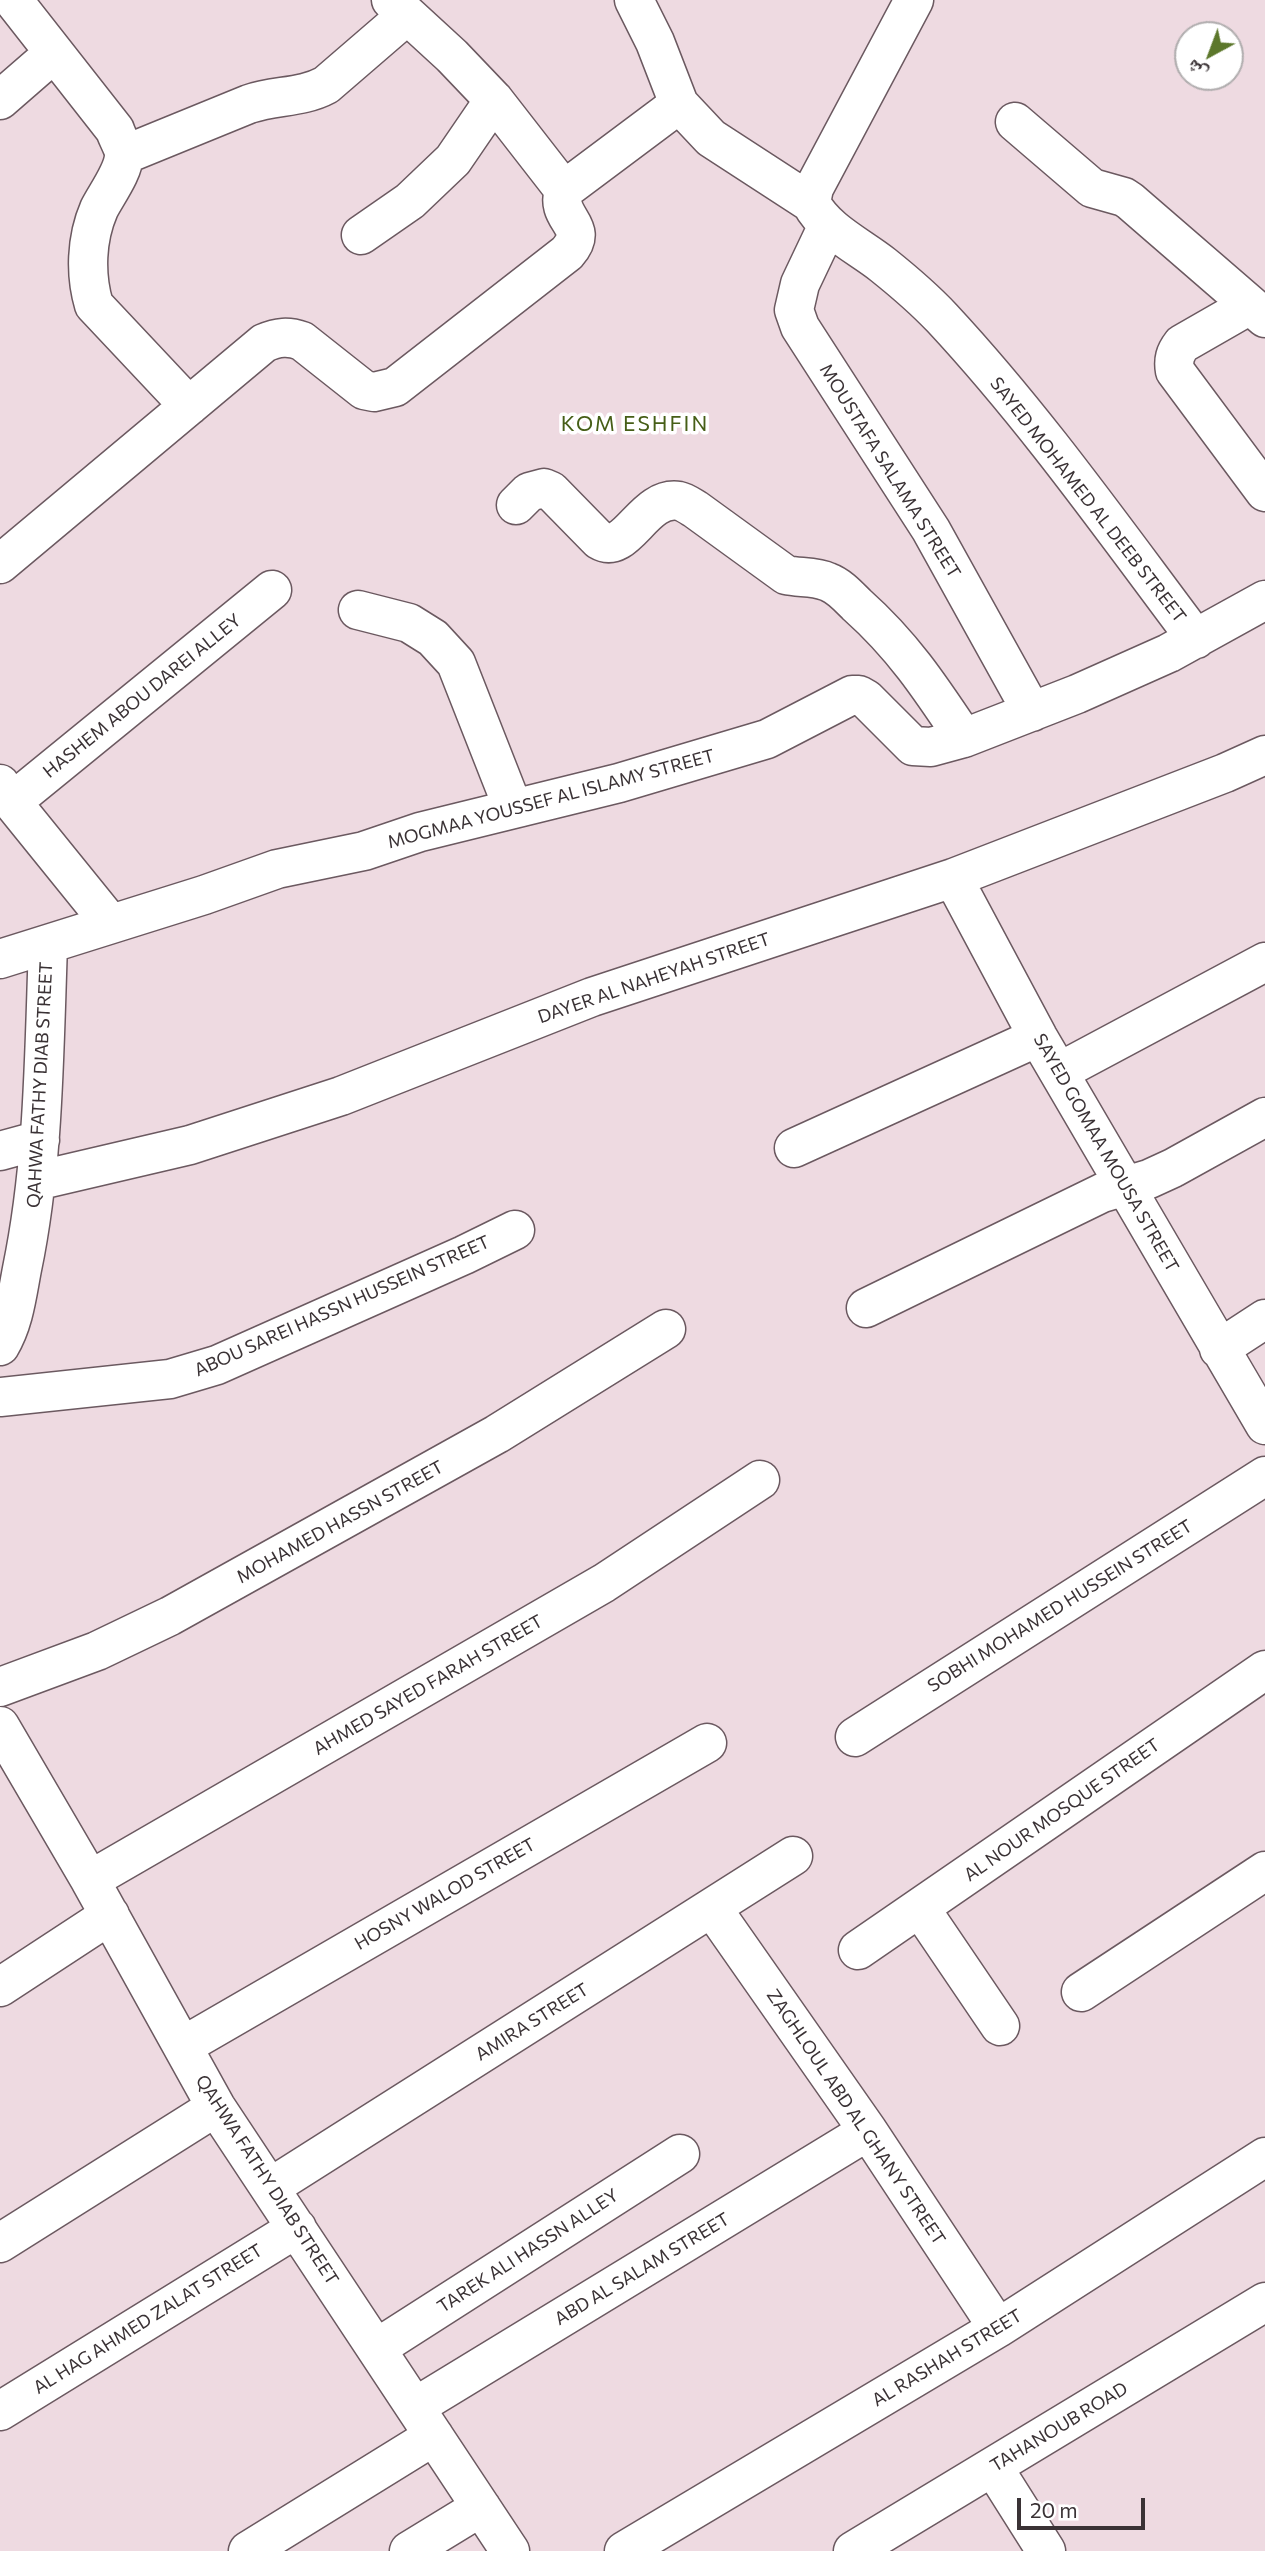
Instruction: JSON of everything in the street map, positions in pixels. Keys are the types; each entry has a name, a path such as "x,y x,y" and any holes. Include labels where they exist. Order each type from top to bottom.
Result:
{"street":[{"path":"13,0 115,130 124,155 92,231 88,260 89,287 94,306 189,406"},
{"path":"0,564 264,343 276,337 290,337 302,341 364,390 374,392 395,387 573,246 577,231 562,208 564,190 679,104 655,42 634,0"},
{"path":"819,214 814,188 914,0"},
{"path":"124,155 232,109 263,99 312,93 326,85 399,8 452,56 494,100 564,190"},
{"path":"0,100 54,53"},
{"path":"360,235 410,201 453,160 494,100"},
{"name":"SAYED MOHAMED AL DEEB STREET","path":"679,104 711,138 819,214 884,266 940,317 1034,426 1196,639"},
{"path":"1015,122 1092,188 1130,201 1257,312 1182,344 1176,352 1174,362 1175,371 1265,492"},
{"name":"MOUSTAFA SALAMA STREET","path":"819,214 794,310 800,327 930,530 1032,712"},
{"path":"516,505 528,492 544,488 551,491 599,540 607,544 615,544 652,508 661,503 679,501 695,509 786,575 818,579 838,587 881,627 911,660 964,738"},
{"name":"HASHEM ABOU DAREI ALLEY","path":"6,793 271,590"},
{"name":"MOGMAA YOUSSEF AL ISLAMY STREET","path":"0,959 204,895 277,869 364,851 420,832 619,783 767,739 852,695 866,699 913,746 931,747 964,738 1112,679 1196,639 1265,600"},
{"path":"358,610 409,623 433,638 456,663 513,808"},
{"name":"DAYER AL NAHEYAH STREET","path":"36,1181 190,1145 341,1096 592,997 953,878 1226,773 1265,755"},
{"path":"6,793 110,923"},
{"name":"SAYED GOMAA MOUSA STREET","path":"953,878 1038,1037 1265,1425"},
{"name":"QAHWA FATHY DIAB STREET","path":"4,1325 30,1234 40,1140 48,945"},
{"path":"1059,1072 1265,962"},
{"path":"794,1148 1038,1037"},
{"path":"866,1308 1102,1194 1173,1168 1265,1117"},
{"path":"0,1151 40,1140"},
{"name":"ABOU SAREI HASSN HUSSEIN STREET","path":"0,1397 170,1379 217,1365 515,1230"},
{"path":"1219,1349 1265,1319"},
{"name":"MOHAMED HASSN STREET","path":"0,1687 97,1651 170,1616 497,1434 666,1329"},
{"name":"SOBHI MOHAMED HUSSEIN STREET","path":"855,1737 1265,1476"},
{"name":"AHMED SAYED FARAH STREET","path":"90,1880 604,1583 760,1480"},
{"name":"AL NOUR MOSQUE STREET","path":"858,1950 1265,1670"},
{"name":"HOSNY WALOD STREET","path":"183,2046 706,1742"},
{"name":"QAHWA FATHY DIAB STREET","path":"4,1744 90,1880 216,2107 509,2551"},
{"name":"AMIRA STREET","path":"271,2187 793,1856"},
{"path":"1081,1992 1265,1871"},
{"name":"ZAGHLOUL ABD AL GHANY STREET","path":"712,1908 869,2131 998,2328"},
{"path":"920,1908 1000,2026"},
{"path":"0,1987 110,1915"},
{"path":"0,2243 216,2107"},
{"name":"ABD AL SALAM STREET","path":"248,2551 425,2421 869,2131"},
{"name":"TAREK ALI HASSN ALLEY","path":"377,2348 680,2154"},
{"name":"AL RASHAH STREET","path":"624,2551 998,2328 1265,2157"},
{"name":"AL HAG AHMED ZALAT STREET","path":"0,2410 297,2228"},
{"name":"TAHANOUB ROAD","path":"855,2551 1263,2306"},
{"path":"993,2467 1046,2551"},
{"path":"409,2551 481,2507"}],"district":[{"name":"KOM ESHFIN","path":"635,424"}]}
